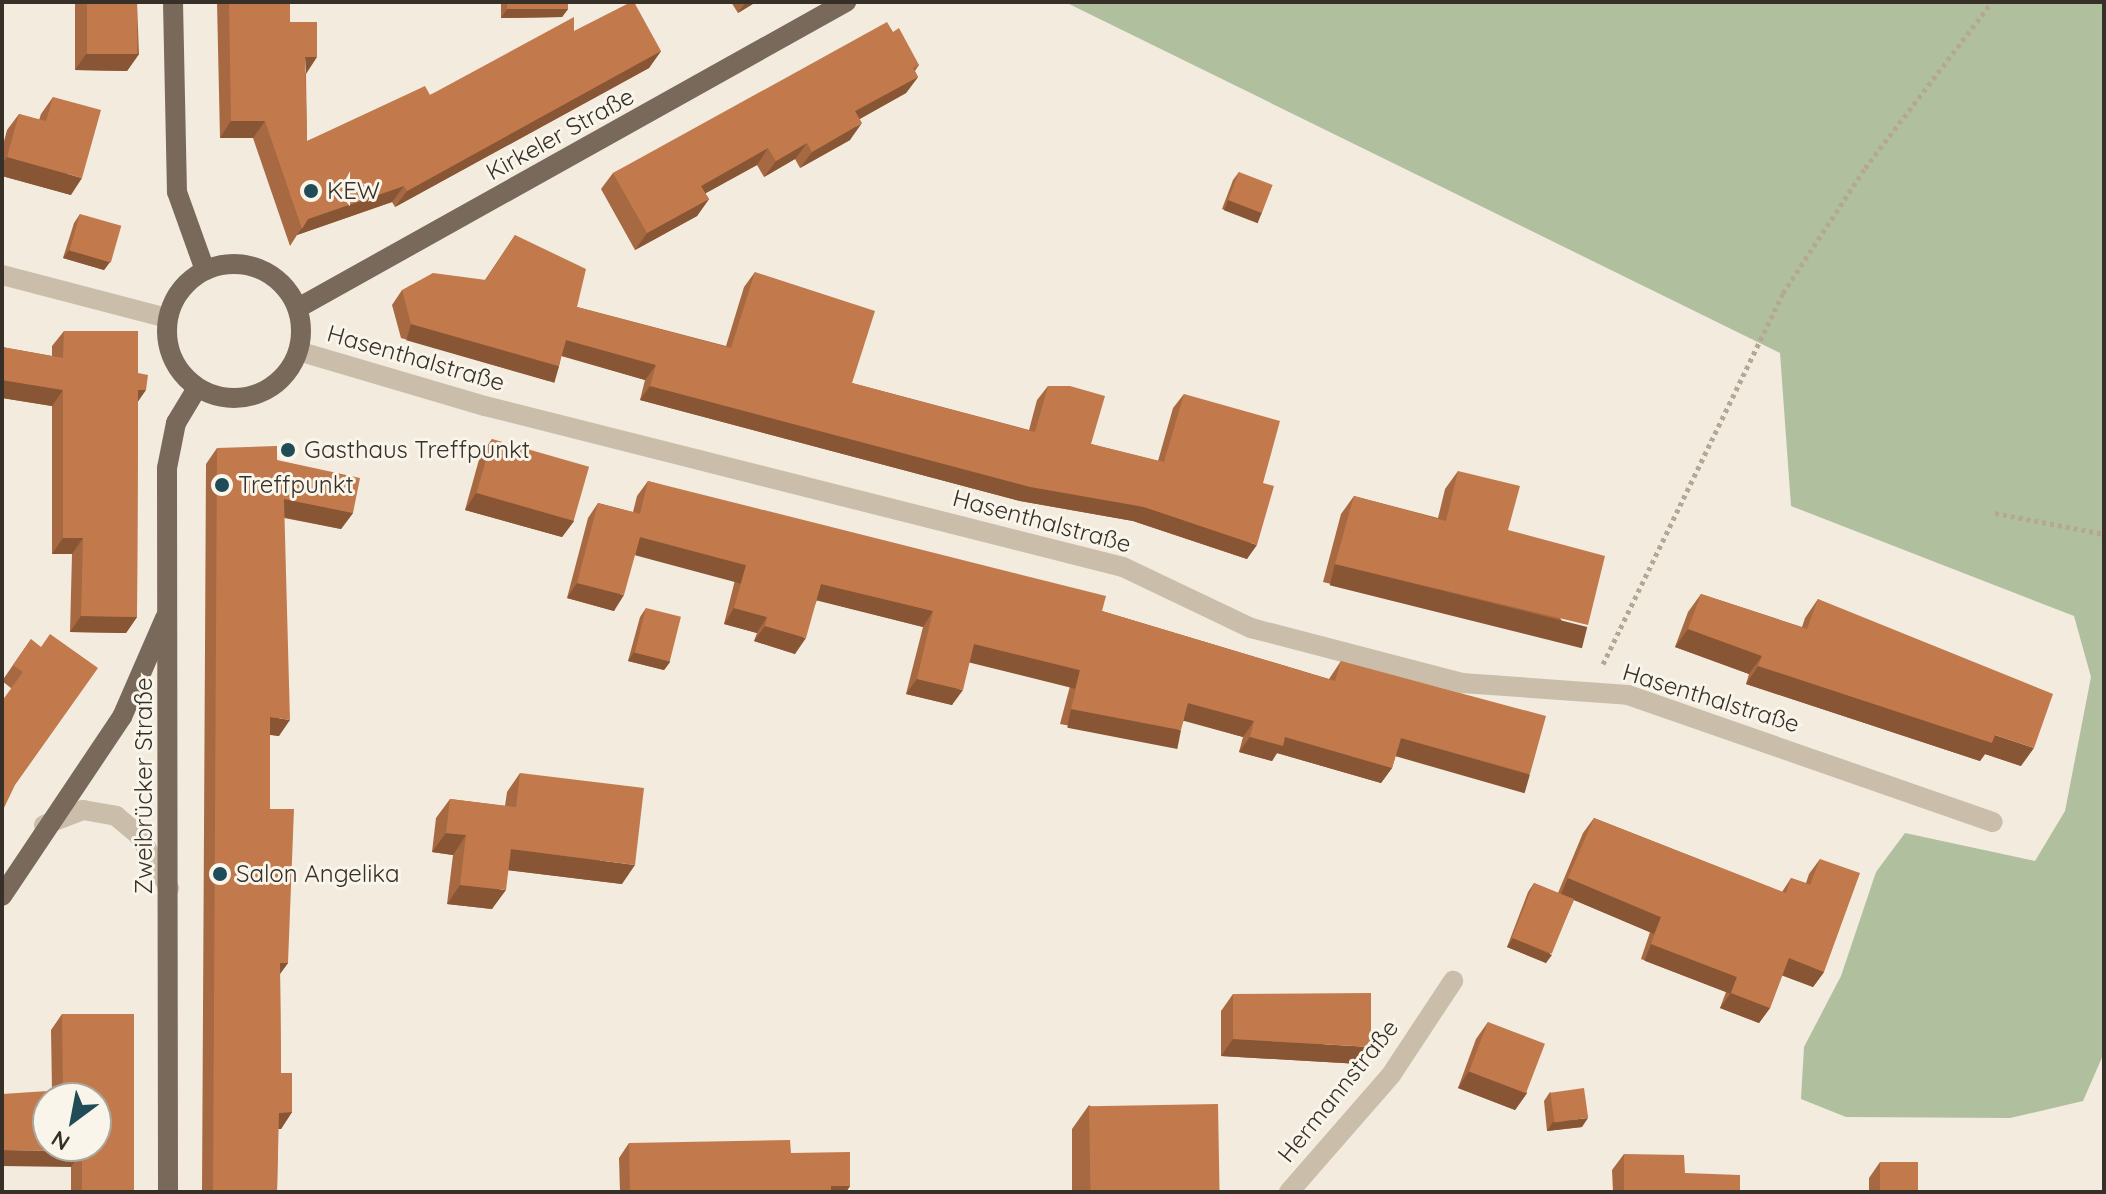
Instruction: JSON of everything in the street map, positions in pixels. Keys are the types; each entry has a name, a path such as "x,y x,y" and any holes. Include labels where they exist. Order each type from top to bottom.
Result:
{"main road":[{"path":"173,2 177,192 205,270"},
{"name":"Kirkeler Straße","path":"298,308 846,2"},
{"path":"226,264 270,274 298,308 298,351 275,385 257,394 237,398 197,388 171,358 167,318 174,298 205,270 226,264"},
{"name":"Zweibrücker Straße","path":"168,1192 171,599 167,468 176,423 197,388"},
{"path":"2,896 44,825 122,717 171,599"}],"street":[{"path":"2,275 167,318"},
{"name":"Hasenthalstraße","path":"298,351 485,406 1123,567 1266,632 1462,683 1628,695 1993,822"},
{"path":"44,825 83,810 116,816 139,835 169,888"},
{"name":"Hermannstraße","path":"1289,1192 1391,1075 1453,981"}],"path":[{"path":"1593,692 1783,293 1865,168 1992,2"},
{"path":"1995,513 2104,534"}],"green space":[{"path":"1065,2 2104,2 2104,1053 2083,1101 2010,1118 1846,1117 1801,1099 1804,1047 1841,976 1876,872 1905,833 2035,861 2065,811 2091,677 2074,616 1791,506 1780,353"}],"building":[{"path":"87,2 137,2 137,54 87,54"},
{"path":"229,2 290,2 290,22 317,22 317,57 305,57 307,141 425,86 430,95 574,17 574,31 631,2 634,2 661,51 407,191 404,186 308,219 302,229 265,121 231,121"},
{"path":"507,2 568,2 568,9 507,9"},
{"path":"887,22 893,32 899,28 919,65 913,68 918,77 855,111 862,123 812,152 807,143 776,161 768,148 701,186 709,199 647,233 613,173"},
{"path":"53,97 101,110 82,178 7,157 19,114 46,121"},
{"path":"1239,172 1273,185 1262,213 1228,200"},
{"path":"80,214 121,226 111,262 70,251"},
{"path":"515,235 586,269 577,307 731,348 755,272 875,311 852,383 1035,432 1048,386 1070,386 1105,396 1091,444 1164,462 1184,394 1280,421 1263,483 1274,486 1257,545 1144,507 1030,487 650,386 656,365 566,340 559,366 411,324 402,290 433,273 486,280"},
{"path":"64,331 138,331 138,373 148,375 146,390 138,390 137,617 81,616 83,538 63,538 63,390 2,380 2,347 63,358"},
{"path":"492,439 589,467 574,521 477,493"},
{"path":"277,446 277,460 360,478 353,513 284,499 290,720 270,717 270,809 294,809 288,963 280,963 281,1073 292,1073 292,1112 279,1113 277,1192 213,1192 217,448"},
{"path":"1458,471 1520,486 1508,530 1605,556 1588,625 1335,564 1354,496 1446,521"},
{"path":"648,481 1106,596 1102,611 1335,681 1341,661 1546,716 1530,774 1401,738 1392,768 1285,737 1283,746 1250,737 1254,721 1188,703 1181,730 1071,709 1080,670 974,644 963,690 917,679 933,611 821,584 806,638 765,626 767,617 734,608 746,565 640,537 624,595 577,583 598,503 640,514"},
{"path":"1701,594 1807,629 1818,599 2053,694 2034,748 1995,735 1992,743 1758,666 1762,656 1688,629"},
{"path":"646,608 681,617 670,661 635,653"},
{"path":"50,634 98,668 15,785 2,812 2,701 23,672 13,665 31,639 41,647"},
{"path":"520,773 644,788 635,865 511,849 506,890 460,885 466,835 446,833 450,799 516,807"},
{"path":"1594,818 1786,893 1791,878 1810,885 1820,859 1860,873 1824,972 1789,958 1770,1008 1731,993 1737,977 1651,944 1661,917 1568,878"},
{"path":"1534,883 1574,899 1552,954 1512,938"},
{"path":"1371,993 1371,1047 1233,1039 1233,994"},
{"path":"62,1014 134,1014 134,1192 82,1192 82,1162 112,1162 112,1082 63,1082"},
{"path":"1488,1022 1545,1044 1526,1093 1469,1071"},
{"path":"1584,1088 1588,1118 1555,1122 1550,1093"},
{"path":"32,1092 32,1150 2,1150 2,1094"},
{"path":"1218,1104 1220,1192 1091,1192 1089,1106"},
{"path":"790,1140 791,1153 850,1152 850,1186 831,1186 831,1192 630,1192 629,1143"},
{"path":"1624,1154 1684,1155 1685,1173 1740,1175 1740,1192 1624,1192"},
{"path":"1880,1162 1918,1162 1918,1192 1880,1192"}],"place":[{"name":"KEW","path":"311,191"},
{"name":"Gasthaus Treffpunkt","path":"288,450"},
{"name":"Treffpunkt","path":"222,485"},
{"name":"Salon Angelika","path":"220,874"}]}
